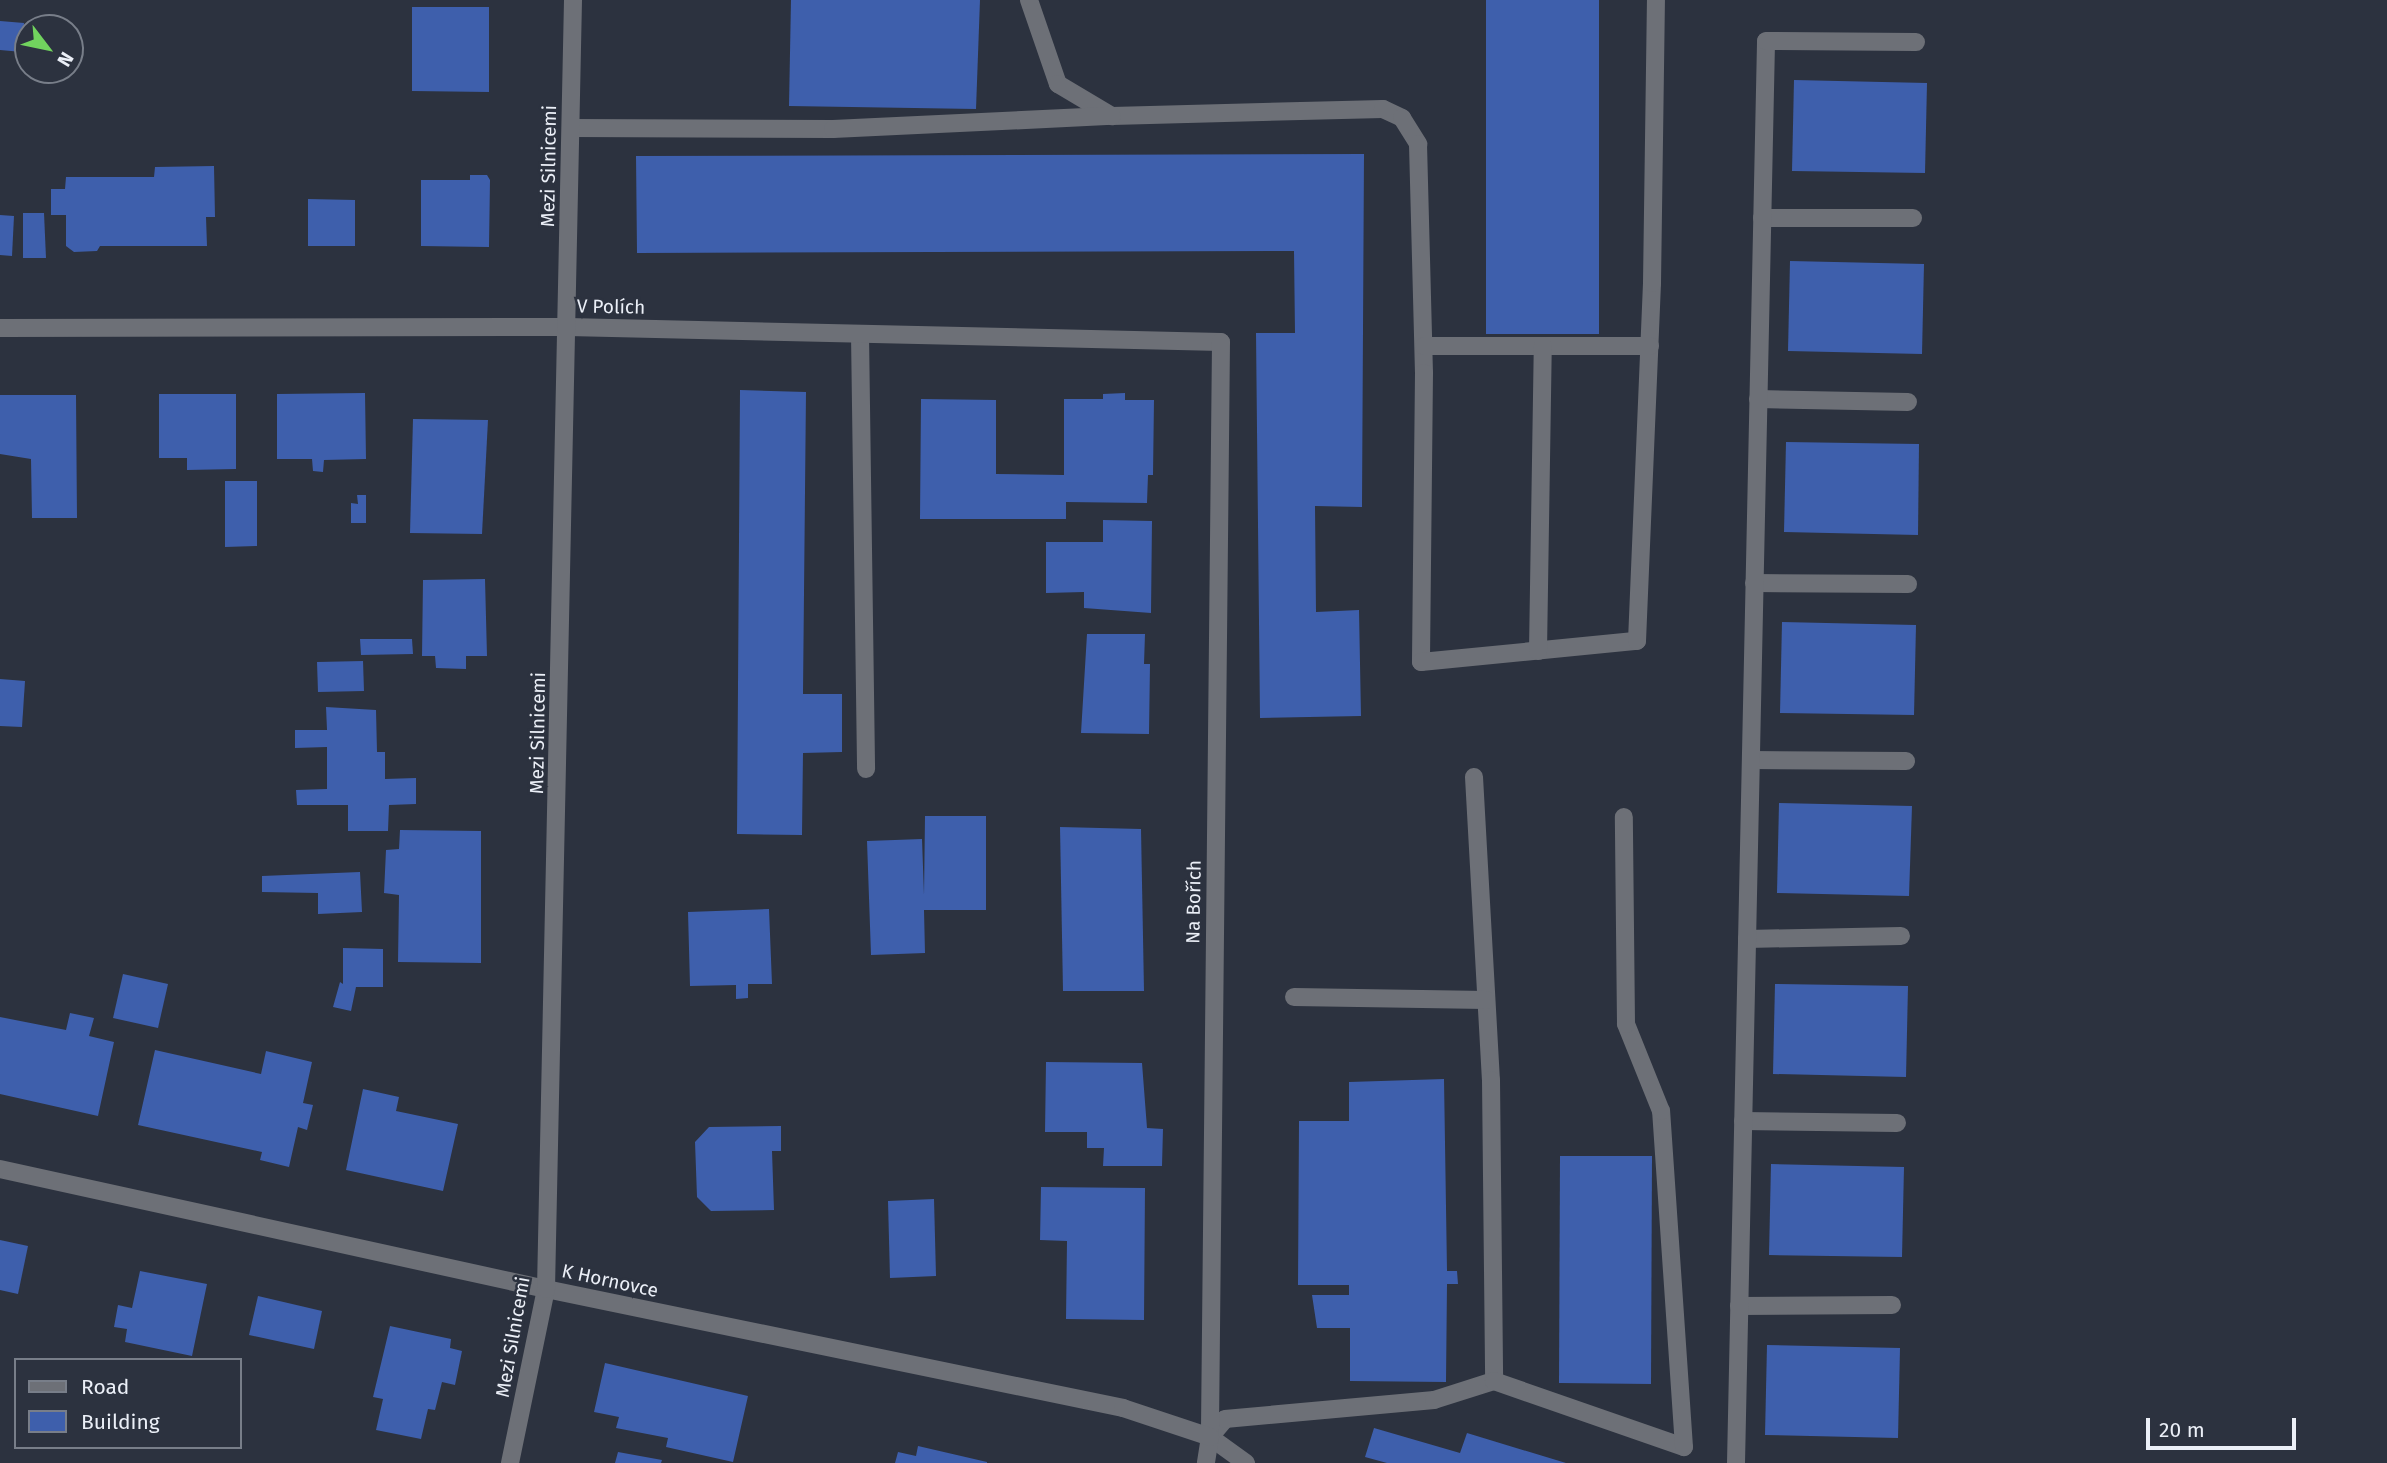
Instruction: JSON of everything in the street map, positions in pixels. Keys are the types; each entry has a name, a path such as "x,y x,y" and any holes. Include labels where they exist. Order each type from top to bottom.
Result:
{"street":[{"name":"Mezi Silnicemi","path":"510,1463 546,1289 573,0"},
{"path":"1028,0 1058,84 1112,116"},
{"path":"571,128 833,129 1112,116 1383,109 1402,118 1418,145 1424,346 1421,662 1637,641 1650,346 1656,0"},
{"path":"1736,1463 1766,41 1916,42"},
{"path":"1762,218 1913,218"},
{"name":"V Polích","path":"0,328 568,327 1221,342"},
{"path":"860,334 866,769"},
{"name":"Na Bořích","path":"1206,1463 1210,1437 1221,342"},
{"path":"1424,346 1650,346"},
{"path":"1538,651 1543,346"},
{"path":"1758,399 1908,402"},
{"path":"1754,583 1908,584"},
{"path":"1751,760 1906,761"},
{"path":"1474,777 1486,1000 1494,1381"},
{"path":"1210,1437 1225,1419 1434,1400 1494,1381 1684,1447 1661,1111 1626,1024 1624,817"},
{"path":"1746,939 1901,936"},
{"path":"1294,997 1486,1000"},
{"path":"1743,1121 1897,1123"},
{"name":"K Hornovce","path":"0,1169 546,1289 1123,1408 1210,1437 1246,1463"},
{"path":"1739,1306 1892,1305"}],"building":[{"path":"791,0 980,0 976,109 789,106"},
{"path":"1486,0 1599,0 1599,334 1486,334"},
{"path":"412,7 489,7 489,92 412,91"},
{"path":"0,21 14,22 14,51 0,50"},
{"path":"1794,80 1927,83 1925,173 1792,171"},
{"path":"1364,154 1362,507 1315,506 1316,612 1359,610 1361,716 1260,718 1256,333 1295,333 1294,251 637,253 636,156"},
{"path":"214,166 215,217 206,217 207,246 100,246 97,251 74,252 66,246 66,215 51,215 51,189 65,189 66,177 154,177 155,167"},
{"path":"470,175 487,175 490,180 489,247 421,246 421,180 470,180"},
{"path":"308,199 355,200 355,246 308,246"},
{"path":"23,213 44,213 46,258 23,258"},
{"path":"0,215 14,216 12,256 0,255"},
{"path":"1790,261 1924,264 1922,354 1788,351"},
{"path":"740,390 806,392 803,694 842,694 842,752 803,753 802,835 737,834"},
{"path":"365,393 366,459 324,460 323,472 313,471 312,459 277,459 277,394"},
{"path":"1125,393 1125,400 1154,400 1153,475 1148,475 1147,503 1066,502 1066,519 920,519 921,399 996,400 996,474 1064,475 1064,399 1103,399 1103,394"},
{"path":"159,394 236,394 236,469 187,470 187,458 159,458"},
{"path":"0,395 76,395 77,518 32,518 31,459 0,454"},
{"path":"413,419 488,420 482,534 410,533"},
{"path":"1786,442 1919,444 1918,535 1784,532"},
{"path":"225,481 257,481 257,546 225,547"},
{"path":"357,495 366,495 366,523 351,523 351,503 358,504"},
{"path":"1103,520 1152,521 1151,613 1084,608 1084,592 1046,593 1046,542 1103,542"},
{"path":"485,579 487,656 466,656 466,669 436,668 435,656 422,656 423,580"},
{"path":"1782,622 1916,625 1914,715 1780,713"},
{"path":"1087,634 1145,634 1144,664 1150,664 1149,734 1081,733"},
{"path":"360,639 412,639 413,654 361,655"},
{"path":"363,661 364,691 318,692 317,662"},
{"path":"0,679 25,681 22,727 0,726"},
{"path":"326,707 376,710 377,752 385,752 385,779 416,778 416,804 389,805 388,831 348,831 348,805 297,805 296,790 327,789 327,747 295,748 295,730 327,730"},
{"path":"1779,803 1912,806 1909,896 1777,893"},
{"path":"925,816 986,816 986,910 924,910 925,953 871,955 867,841 922,839 924,895"},
{"path":"1060,827 1141,829 1144,991 1063,991"},
{"path":"400,830 481,831 481,963 398,962 399,895 384,893 386,850 399,849"},
{"path":"360,872 362,912 318,914 318,893 262,892 262,876"},
{"path":"769,909 772,984 748,984 748,998 736,999 736,985 690,986 688,912"},
{"path":"343,948 383,949 383,987 356,987 351,1011 333,1007 340,982 343,984"},
{"path":"123,974 168,984 158,1028 113,1018"},
{"path":"1775,984 1908,986 1906,1077 1773,1074"},
{"path":"70,1013 94,1018 89,1036 114,1042 98,1116 0,1094 0,1017 66,1030"},
{"path":"155,1050 261,1074 266,1051 312,1062 303,1103 313,1105 307,1130 298,1127 289,1167 260,1160 262,1152 138,1125"},
{"path":"1046,1062 1142,1063 1147,1128 1163,1129 1162,1166 1103,1166 1104,1148 1087,1148 1087,1132 1045,1132"},
{"path":"1444,1079 1447,1271 1457,1271 1458,1284 1447,1284 1446,1382 1350,1381 1350,1328 1317,1328 1312,1295 1349,1295 1349,1285 1298,1285 1299,1121 1349,1121 1349,1082"},
{"path":"363,1089 399,1097 396,1111 458,1124 443,1191 346,1170"},
{"path":"781,1126 781,1151 772,1151 774,1210 711,1211 697,1197 695,1142 709,1127"},
{"path":"1560,1156 1652,1156 1651,1384 1559,1383"},
{"path":"1771,1164 1904,1167 1902,1257 1769,1255"},
{"path":"1041,1187 1145,1188 1144,1320 1066,1319 1067,1241 1040,1240"},
{"path":"934,1199 936,1276 890,1278 888,1201"},
{"path":"0,1240 28,1246 18,1294 0,1290"},
{"path":"140,1271 207,1284 192,1356 125,1342 127,1329 114,1327 118,1305 132,1308"},
{"path":"258,1296 322,1311 314,1349 249,1335"},
{"path":"390,1326 451,1339 450,1348 462,1351 455,1385 442,1382 435,1410 428,1409 421,1439 376,1430 383,1399 373,1397"},
{"path":"1767,1345 1900,1348 1898,1438 1765,1435"},
{"path":"605,1363 748,1396 733,1462 666,1447 668,1438 616,1428 619,1417 594,1412"},
{"path":"1374,1428 1460,1453 1467,1433 1566,1463 1387,1463 1365,1457"},
{"path":"918,1446 987,1463 895,1463 898,1452 916,1456"},
{"path":"618,1452 662,1460 661,1463 615,1463"}]}
